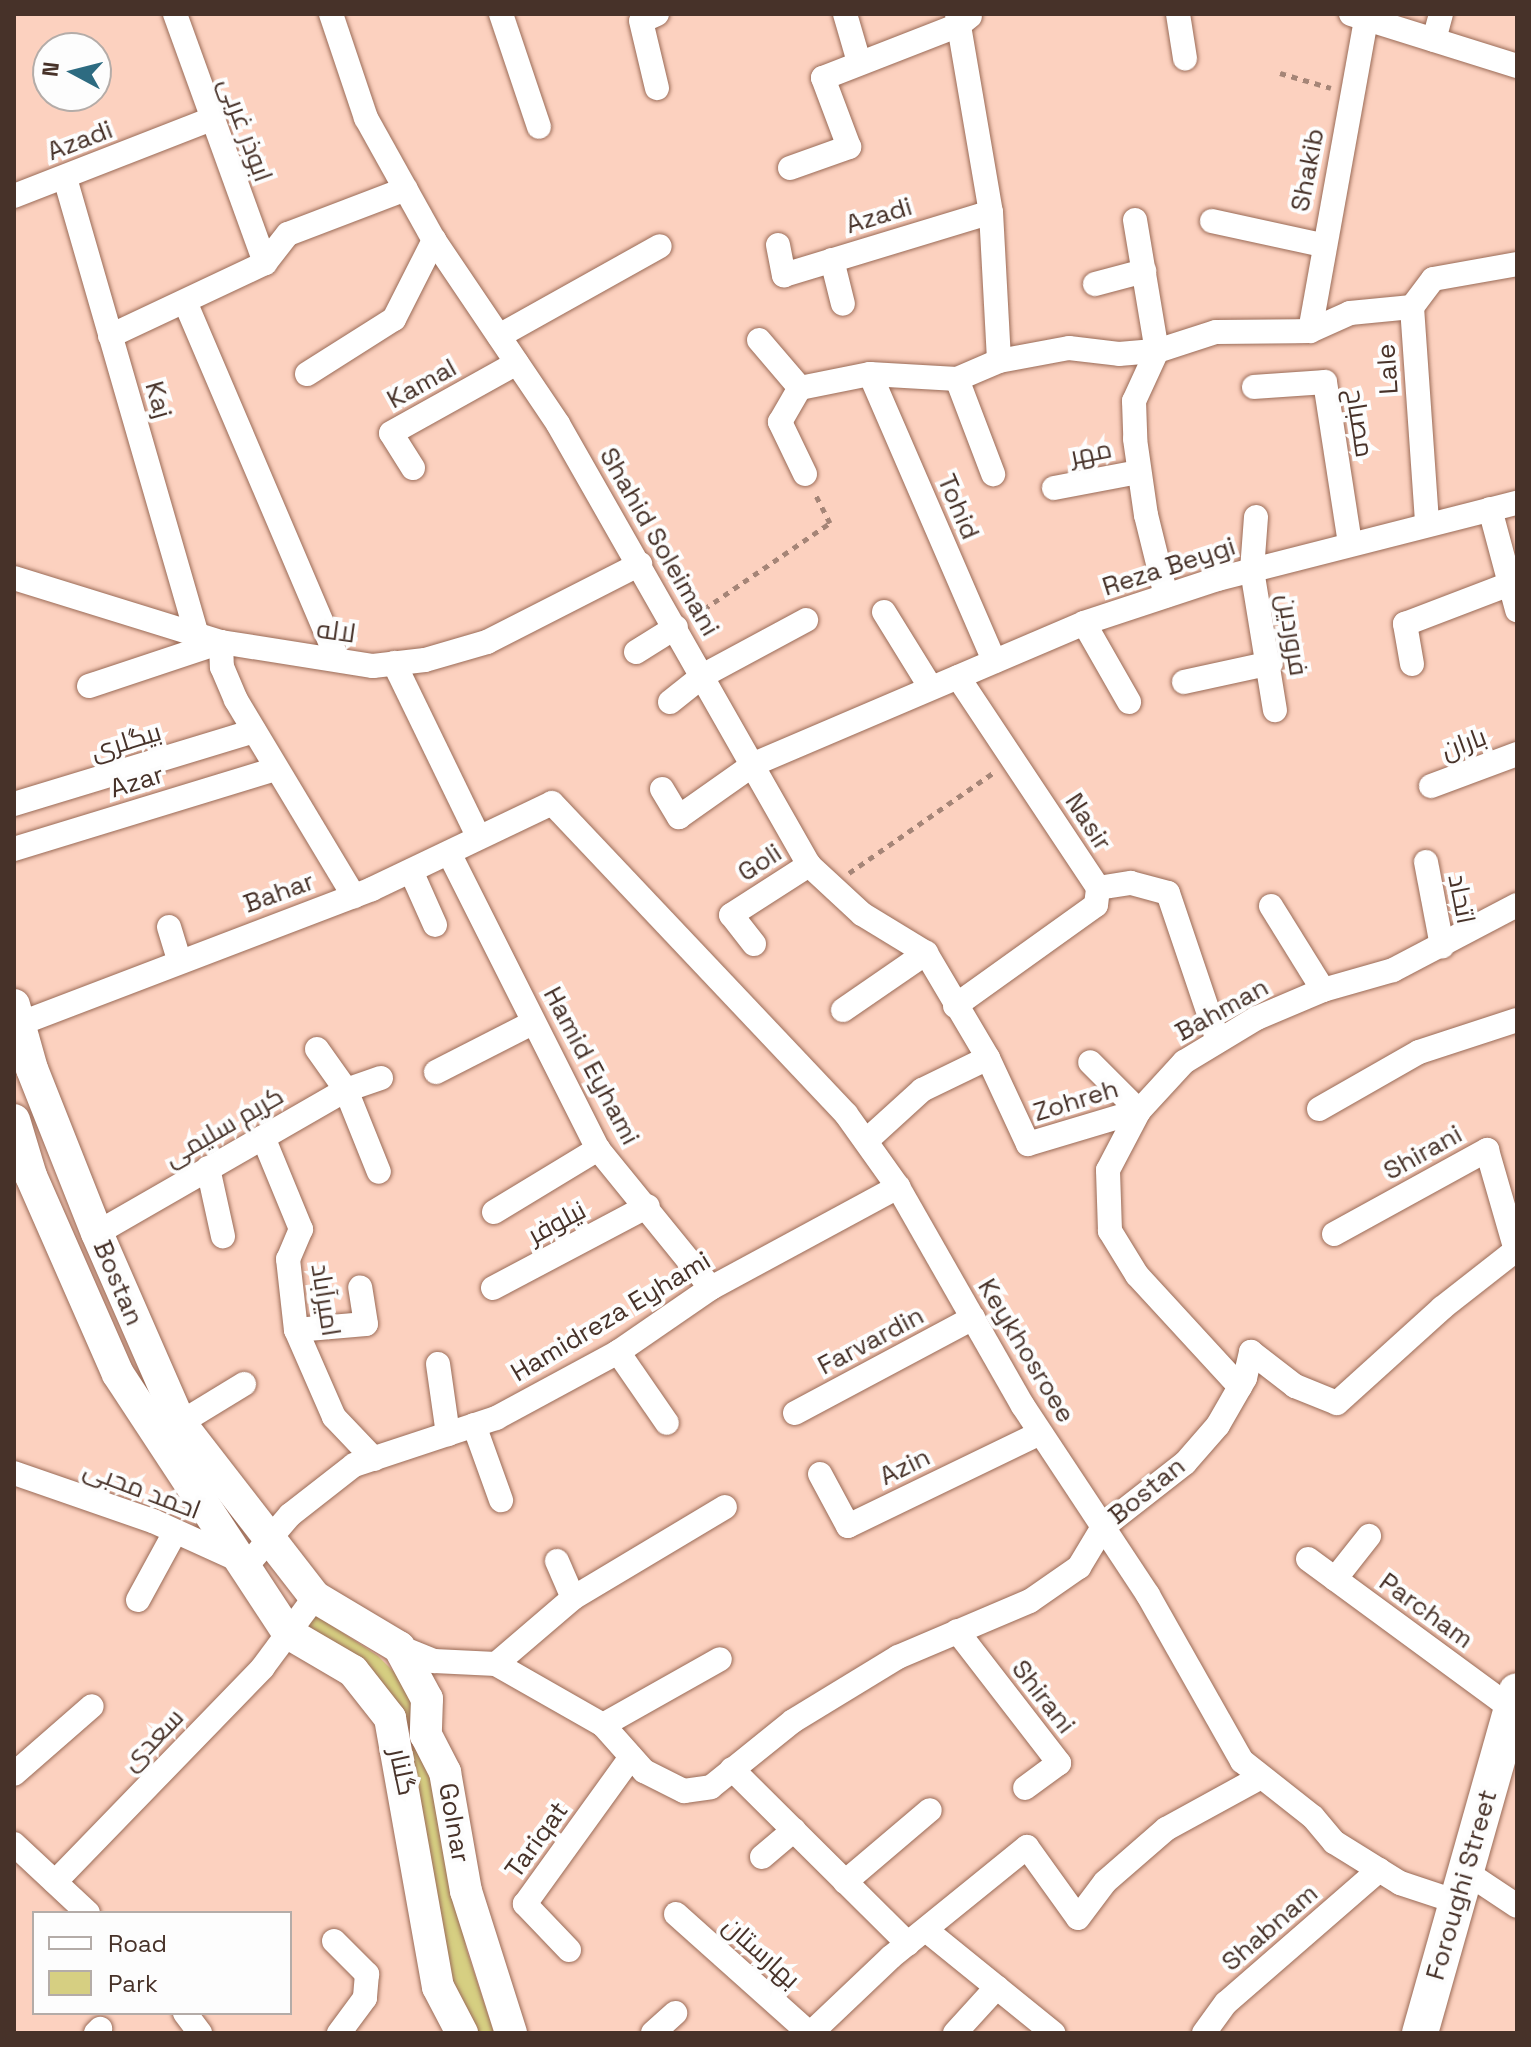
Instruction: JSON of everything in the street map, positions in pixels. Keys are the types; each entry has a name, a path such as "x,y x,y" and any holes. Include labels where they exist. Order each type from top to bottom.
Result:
{"main road":[{"name":"Foroughi Street","path":"1420,2033 1513,1720"}],"street":[{"name":"ابوذر غربی","path":"175,14 265,263"},
{"name":"Shahid Soleimani","path":"331,14 366,118 434,240 517,363 640,564 809,865 862,914 926,953 988,1058"},
{"path":"501,14 539,127"},
{"path":"657,14 641,21 657,88"},
{"path":"845,14 859,62"},
{"path":"1178,14 1185,58"},
{"path":"1434,40 1441,14"},
{"path":"1358,17 1517,66"},
{"name":"Shakib","path":"1310,331 1322,245 1351,94 1358,17"},
{"path":"790,168 849,147 823,78 963,18 991,212 999,361"},
{"name":"Azadi","path":"14,196 211,119"},
{"name":"Kaj","path":"65,178 110,336 209,639 254,731 354,896"},
{"path":"110,336 186,304 265,263 288,234 406,189"},
{"name":"Azadi","path":"778,245 784,275 991,212"},
{"path":"1135,220 1157,351 1134,401 1139,472 1166,596"},
{"path":"1212,221 1322,245"},
{"path":"307,374 394,319 415,286 434,240"},
{"path":"499,336 660,246"},
{"path":"832,260 843,304"},
{"path":"805,474 780,422 800,388 870,374 957,379 999,361 1069,348 1119,354 1157,351 1216,332 1310,331 1350,313 1412,307 1433,279 1517,264"},
{"path":"1095,284 1144,271"},
{"path":"186,304 338,660"},
{"name":"Lale","path":"1412,307 1427,522"},
{"path":"759,340 800,388"},
{"name":"Kamal","path":"413,468 391,433 517,363"},
{"name":"Tohid","path":"870,374 994,661"},
{"path":"957,379 993,474"},
{"name":"مصباح","path":"1254,387 1325,382 1350,543"},
{"name":"مهر","path":"1054,488 1139,472"},
{"name":"Reza Beygi","path":"662,789 679,817 754,764 929,685 958,677 1084,623 1252,570 1427,522 1517,503"},
{"path":"1490,509 1517,610"},
{"name":"فروردین","path":"1256,517 1252,570 1271,663 1275,710"},
{"name":"لاله","path":"14,578 209,639 338,660 394,663 487,642 640,564"},
{"path":"1412,664 1405,624 1510,584"},
{"path":"884,612 929,685"},
{"path":"670,702 704,675 806,620"},
{"path":"1084,623 1129,702"},
{"path":"636,652 676,627"},
{"path":"89,686 209,639"},
{"path":"394,663 478,836"},
{"path":"1184,682 1271,663"},
{"name":"Nasir","path":"958,677 1098,888 1131,883 1168,893 1218,1041"},
{"name":"بیگلری","path":"14,804 254,731"},
{"name":"باران","path":"1431,786 1517,754"},
{"name":"Azar","path":"14,849 276,769"},
{"name":"Bahar","path":"17,1014 354,896 552,803"},
{"name":"Keykhosroee","path":"552,803 846,1114 866,1141 898,1187 1040,1433 1103,1527 1242,1761 1313,1817 1334,1842 1379,1870 1461,1887 1517,1906"},
{"name":"Hamid Eyhami","path":"449,853 598,1149 648,1206 711,1288"},
{"name":"اتحاد","path":"1426,862 1442,946"},
{"name":"Goli","path":"754,944 731,915 809,865"},
{"path":"411,871 435,925"},
{"path":"955,1006 1096,905 1098,888"},
{"name":"Bahman","path":"1240,1387 1137,1275 1110,1231 1108,1170 1139,1111 1184,1062 1218,1041 1323,990 1393,970 1517,905"},
{"path":"1271,906 1323,990"},
{"path":"169,927 179,959"},
{"path":"843,1010 926,953"},
{"name":"Bostan","path":"17,1014 97,1233 180,1423 269,1536"},
{"path":"1319,1109 1419,1052 1517,1020"},
{"path":"436,1072 532,1023"},
{"path":"317,1049 346,1090 379,1172"},
{"path":"866,1141 922,1090 988,1058"},
{"name":"Zohreh","path":"988,1058 1028,1144 1139,1111"},
{"path":"1090,1062 1139,1111"},
{"name":"کریم سلیمی","path":"97,1233 346,1090 381,1078"},
{"name":"Bostan","path":"14,1120 31,1176 118,1374 248,1564"},
{"name":"امیرآباد","path":"263,1137 301,1229 288,1259 296,1330 334,1417 374,1459"},
{"path":"494,1212 598,1149"},
{"name":"Shirani","path":"1334,1234 1487,1150 1516,1252"},
{"path":"208,1168 223,1236"},
{"name":"Hamidreza Eyhami","path":"248,1564 269,1536 354,1465 474,1425 618,1352 711,1288 898,1187"},
{"name":"نیلوفر","path":"493,1288 648,1206"},
{"name":"Bostan","path":"631,1757 644,1771 684,1791 711,1787 803,1714 898,1657 1030,1601 1079,1567 1103,1527 1185,1463 1218,1425 1240,1387 1251,1352 1295,1386 1337,1403 1442,1308 1516,1252"},
{"path":"296,1330 366,1324 360,1287"},
{"name":"Farvardin","path":"795,1413 973,1318"},
{"path":"618,1352 667,1423"},
{"path":"438,1364 448,1434"},
{"path":"180,1423 244,1384"},
{"path":"474,1425 501,1500"},
{"name":"Azin","path":"820,1474 848,1526 1040,1433"},
{"name":"احمد محبی","path":"14,1473 175,1532 248,1564"},
{"path":"496,1664 573,1598 725,1507"},
{"path":"138,1600 175,1532"},
{"path":"269,1536 315,1597 399,1647 434,1661 496,1664 603,1725 631,1757"},
{"path":"1335,1579 1369,1536"},
{"name":"Parcham","path":"1308,1559 1513,1720"},
{"path":"557,1561 573,1598"},
{"name":"گلنار","path":"248,1564 288,1633 353,1671 390,1718 438,1987 462,2033"},
{"name":"سعدی","path":"55,1882 263,1667 315,1597"},
{"name":"Shirani","path":"957,1631 1059,1763 1025,1788"},
{"name":"Golnar","path":"399,1647 427,1699 426,1735 445,1772 466,1891 511,2033"},
{"path":"603,1725 720,1659"},
{"path":"14,1774 92,1706"},
{"name":"Tariqat","path":"569,1950 525,1904 631,1757"},
{"path":"732,1769 845,1882 917,1937 997,1987 1053,2033"},
{"path":"810,2033 917,1937 1027,1847 1078,1918 1105,1882 1166,1829 1261,1777"},
{"path":"845,1882 930,1810"},
{"path":"762,1857 794,1830"},
{"path":"14,1844 86,1911"},
{"name":"Shabnam","path":"1204,2033 1226,2003 1379,1870"},
{"name":"بهارستان","path":"676,1914 810,2033"},
{"path":"334,1941 367,1974 365,1998 339,2033"},
{"path":"955,2033 997,1987"},
{"path":"653,2033 675,2013"},
{"path":"186,2015 200,2033"}],"path":[{"path":"1280,73 1351,94"},
{"path":"676,627 830,523 805,474"},
{"path":"831,885 1013,760"}],"green space":[{"path":"314,1614 378,1656 411,1689 448,1839 466,1948 494,2033 470,2033 446,1984 398,1714 301,1634"}]}
